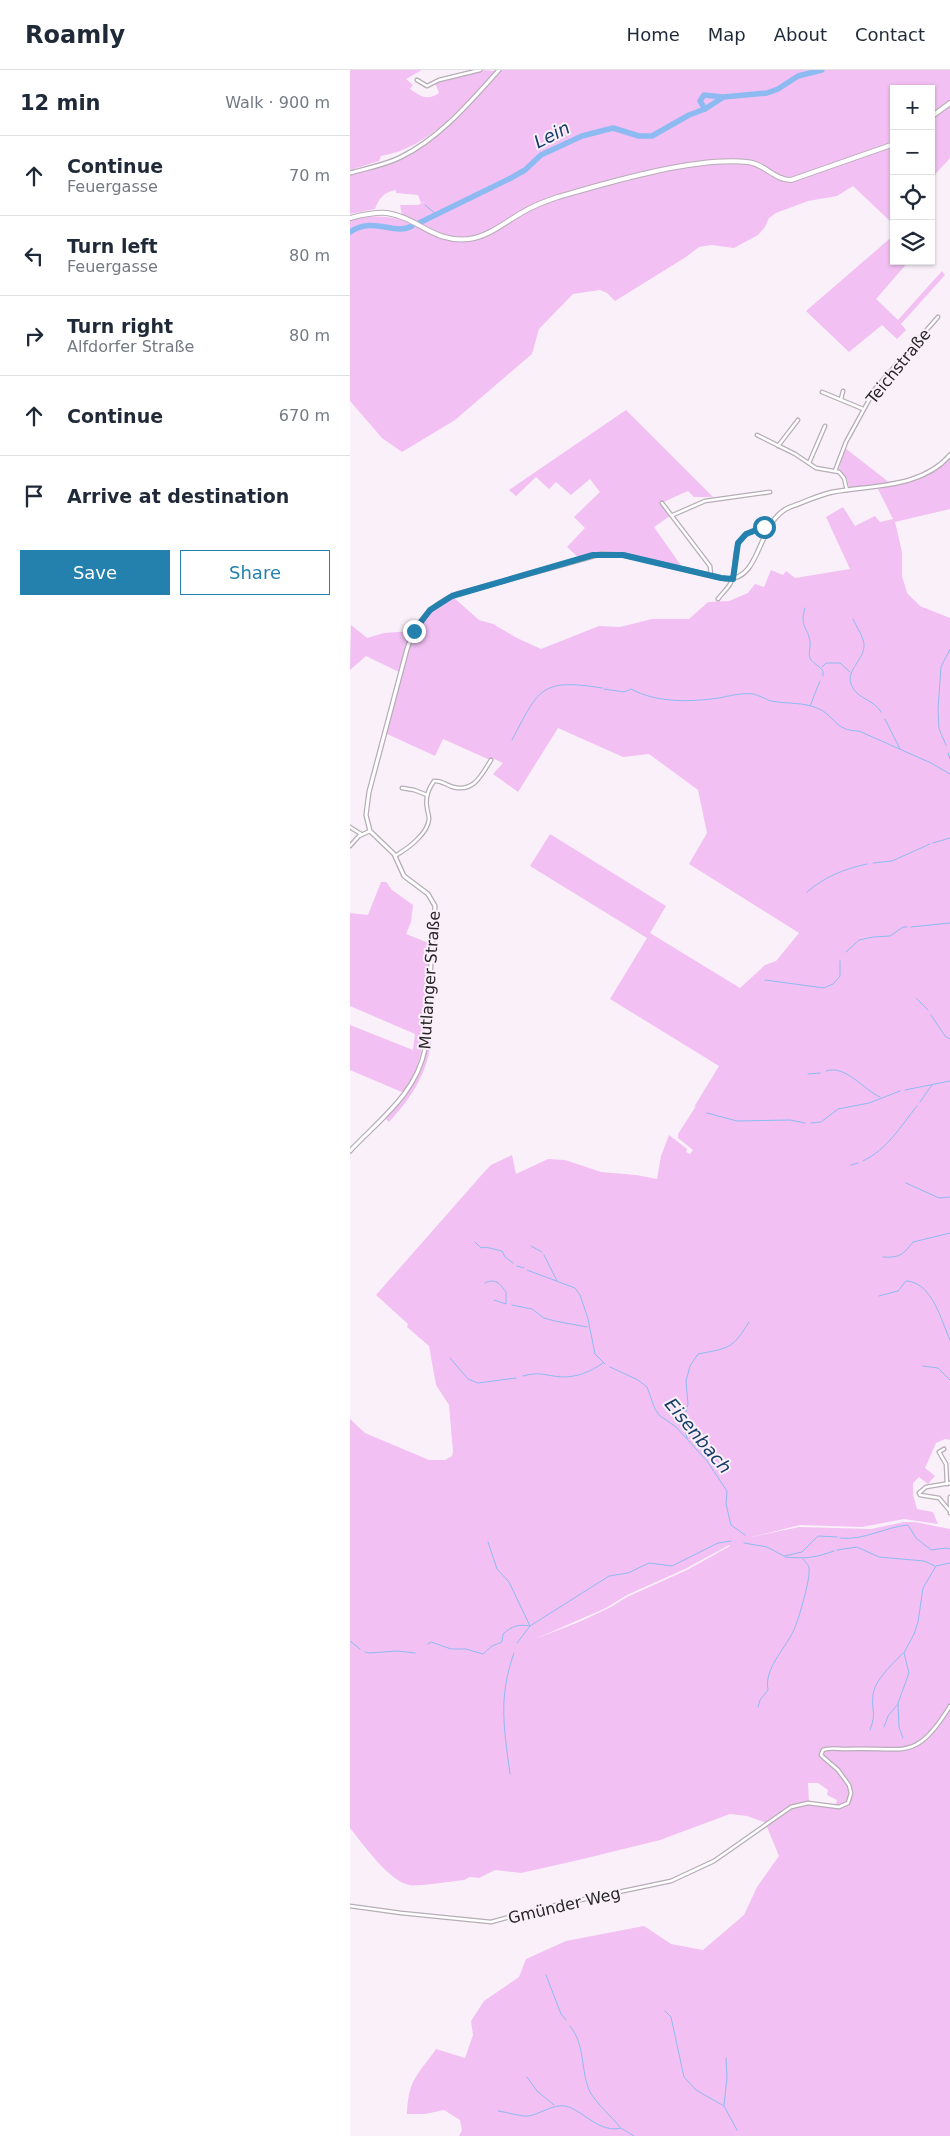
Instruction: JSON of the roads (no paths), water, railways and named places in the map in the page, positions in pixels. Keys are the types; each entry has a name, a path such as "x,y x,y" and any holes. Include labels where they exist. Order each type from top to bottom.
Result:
{"main road":[{"path":"350,173 393,161 414,150 459,112 499,70"},
{"path":"935,115 950,103"},
{"path":"350,218 380,213 409,221 436,235 450,239 476,238 492,232 524,211 544,202 646,174 701,164 746,162 758,165 778,178 791,180 890,145"},
{"path":"370,831 366,815 367,802 406,649 417,625 435,606 452,596 600,554 623,555 711,576 733,579 744,574 749,569 776,515 786,509 822,495 917,478 937,468 950,455"},
{"name":"Mutlanger Straße","path":"350,1151 406,1094 417,1076 425,1049 435,906 428,894 404,876 391,850 370,831"}],"street":[{"path":"417,80 427,86 439,80 480,70"},
{"name":"Teichstraße","path":"835,471 846,442 880,382 938,317"},
{"path":"841,399 843,391"},
{"path":"822,392 863,409"},
{"path":"778,446 798,420"},
{"path":"809,463 825,426"},
{"path":"757,435 816,468 835,471 844,478 847,490"},
{"path":"673,515 705,501 770,492"},
{"path":"662,503 710,566 711,576"},
{"path":"718,599 733,579 738,543 746,534 764,527 768,528"},
{"path":"395,856 415,840 426,828 429,817 427,795 433,782 436,780 459,788 475,784 491,760"},
{"path":"402,788 427,795"},
{"path":"350,827 362,834"},
{"path":"350,846 362,834 370,831"},
{"path":"944,1449 939,1452 946,1464 949,1483 926,1487 920,1490 920,1495 939,1498 950,1511"},
{"path":"950,1497 950,1511"},
{"name":"Gmünder Weg","path":"350,1906 479,1922 502,1920 553,1906 670,1881 708,1865 797,1805 808,1803 839,1807 850,1801 849,1785 838,1770 823,1758 823,1750 859,1748 898,1751 907,1749 929,1736 950,1706"}],"waterway":[{"name":"Lein","path":"419,223 509,179 525,170 541,155 582,136 613,128 639,136 652,136 689,115 705,109 700,101 704,95 723,97 767,93 778,89 798,76 822,70"},
{"name":"Lein","path":"705,109 722,98"},
{"path":"425,205 437,215"},
{"name":"Lein","path":"350,232 368,226 398,229 412,226"},
{"path":"805,608 803,623 810,642 809,656 823,671 823,676"},
{"path":"853,619 861,634 864,650 851,674 851,684 857,693 878,707 881,712"},
{"path":"946,745 939,729 938,709 941,667 950,649"},
{"path":"822,667 826,663 840,663 850,672"},
{"path":"810,706 820,681"},
{"path":"512,740 536,698 544,691 566,685 602,688"},
{"path":"604,689 624,692 631,689 660,699 681,701 753,694 771,701 812,706 823,711 839,726 859,731 931,763 950,774"},
{"path":"885,719 900,749"},
{"path":"948,753 950,759"},
{"path":"933,843 950,838"},
{"path":"873,863 892,861 930,844"},
{"path":"807,892 836,874 867,864"},
{"path":"911,927 950,923"},
{"path":"846,952 859,940 890,936 903,927 907,927"},
{"path":"765,980 824,988 833,984 840,976 840,961"},
{"path":"916,998 928,1010"},
{"path":"931,1015 945,1036 950,1039"},
{"path":"826,1071 833,1070 847,1074 880,1097"},
{"path":"808,1074 820,1073"},
{"path":"905,1090 950,1081"},
{"path":"920,1102 932,1085"},
{"path":"811,1123 821,1122 838,1109 869,1103 900,1091"},
{"path":"863,1161 887,1144 917,1106"},
{"path":"707,1113 737,1121 790,1120 805,1123"},
{"path":"851,1165 858,1163"},
{"path":"906,1183 939,1198 950,1197"},
{"path":"883,1257 900,1255 913,1242 950,1233"},
{"name":"Eisenbach","path":"475,1242 481,1248 485,1247 502,1251 505,1257 513,1263"},
{"path":"531,1246 542,1252"},
{"path":"544,1255 557,1281"},
{"name":"Eisenbach","path":"517,1266 524,1268"},
{"name":"Eisenbach","path":"527,1270 575,1288 580,1295 588,1319 595,1354 605,1364"},
{"path":"485,1283 495,1281 506,1292 506,1304 494,1300"},
{"path":"879,1296 898,1291 906,1281 915,1283 923,1288 934,1303 950,1340"},
{"path":"512,1305 532,1309 544,1318 587,1327"},
{"path":"687,1438 683,1421 688,1404 686,1381 690,1366 698,1354 723,1349 733,1343 749,1322"},
{"path":"450,1358 468,1379 478,1383 516,1378"},
{"path":"523,1376 539,1374 562,1377 573,1376 589,1371 603,1363"},
{"path":"923,1366 938,1368 950,1380"},
{"name":"Eisenbach","path":"610,1367 638,1380 647,1387 659,1415 676,1427 707,1461 727,1491 726,1504 731,1525 745,1535"},
{"path":"840,1538 857,1538 908,1525 916,1538 931,1550 950,1549"},
{"path":"744,1543 767,1547 784,1556 802,1552 818,1536 837,1537"},
{"path":"428,1644 431,1642 451,1649 466,1649 483,1654 492,1646 502,1642 503,1634 509,1629 515,1626 530,1626 609,1576 628,1573 649,1563 672,1566 718,1543 731,1541"},
{"path":"488,1542 497,1569 509,1582 530,1626 517,1643"},
{"path":"837,1550 857,1547 879,1557 924,1561 935,1566"},
{"path":"785,1557 809,1557 834,1551"},
{"path":"758,1707 760,1700 768,1690 769,1675 772,1667 793,1632 801,1610 809,1573 809,1568 803,1559"},
{"path":"903,1738 899,1727 898,1703 909,1673 904,1653 918,1622 923,1588 936,1566 950,1563"},
{"path":"350,1641 360,1649"},
{"path":"365,1652 397,1651 415,1653"},
{"path":"510,1774 504,1727 504,1699 514,1653"},
{"path":"870,1730 873,1719 874,1689 885,1672 903,1653"},
{"path":"884,1727 888,1716 898,1704"},
{"path":"546,1975 561,2014 566,2020"},
{"path":"665,2011 671,2017 684,2077 696,2090 724,2106 737,2130"},
{"path":"570,2026 581,2050 590,2092 620,2127"},
{"path":"724,2105 727,2078 726,2058"},
{"path":"527,2077 537,2091 554,2105"},
{"path":"498,2111 528,2116 553,2107 564,2106 575,2110 600,2125 607,2128 621,2128 634,2136"}]}
